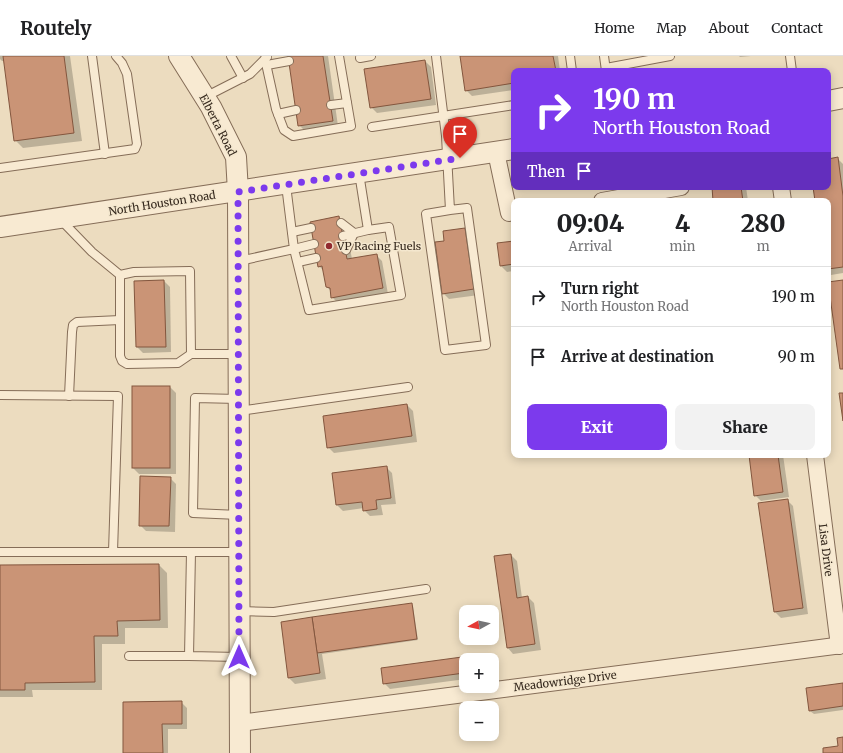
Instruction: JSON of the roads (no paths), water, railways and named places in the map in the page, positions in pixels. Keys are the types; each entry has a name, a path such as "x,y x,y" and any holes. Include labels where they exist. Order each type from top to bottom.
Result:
{"street":[{"name":"Elberta Road","path":"179,56 205,97 236,157 238,192 240,753"},
{"path":"831,100 843,98"},
{"name":"North Houston Road","path":"0,226 59,219 505,151"},
{"path":"505,151 509,213 511,213"},
{"path":"619,198 664,190"},
{"name":"Lisa Drive","path":"815,458 841,645"},
{"name":"Meadowridge Drive","path":"240,723 841,645"}],"lane":[{"path":"92,56 105,154"},
{"path":"0,168 135,149 137,144 127,74 122,63 116,56"},
{"path":"231,56 243,78"},
{"path":"267,60 278,114 284,130 293,136 351,126 338,56"},
{"path":"360,58 371,56"},
{"path":"436,56 444,116 450,210"},
{"path":"570,56 572,68"},
{"path":"604,56 606,68"},
{"path":"615,68 670,56"},
{"path":"790,56 792,68"},
{"path":"205,97 250,74 267,60 289,61"},
{"path":"331,105 347,103"},
{"path":"372,127 511,105"},
{"path":"278,114 296,110"},
{"path":"359,174 368,230"},
{"path":"286,185 294,249 309,310 400,295 389,227 343,236"},
{"path":"467,208 486,345 445,350 426,214 450,210 467,208"},
{"path":"59,219 92,252 120,275"},
{"path":"341,223 354,233"},
{"path":"292,232 311,228"},
{"path":"346,250 354,233"},
{"path":"238,261 314,244"},
{"path":"298,262 316,258"},
{"path":"120,275 134,272 190,270 191,354"},
{"path":"120,275 120,356 122,361 127,364 178,363 191,354 238,354"},
{"path":"69,396 73,325 77,322 120,320"},
{"path":"239,515 193,513 195,398 238,405 408,387"},
{"path":"0,395 118,396 113,552"},
{"path":"0,552 239,552"},
{"path":"189,656 191,552"},
{"path":"239,611 274,612 426,589"},
{"path":"129,656 239,657"}],"place":[{"name":"VP Racing Fuels","path":"329,246"}]}
